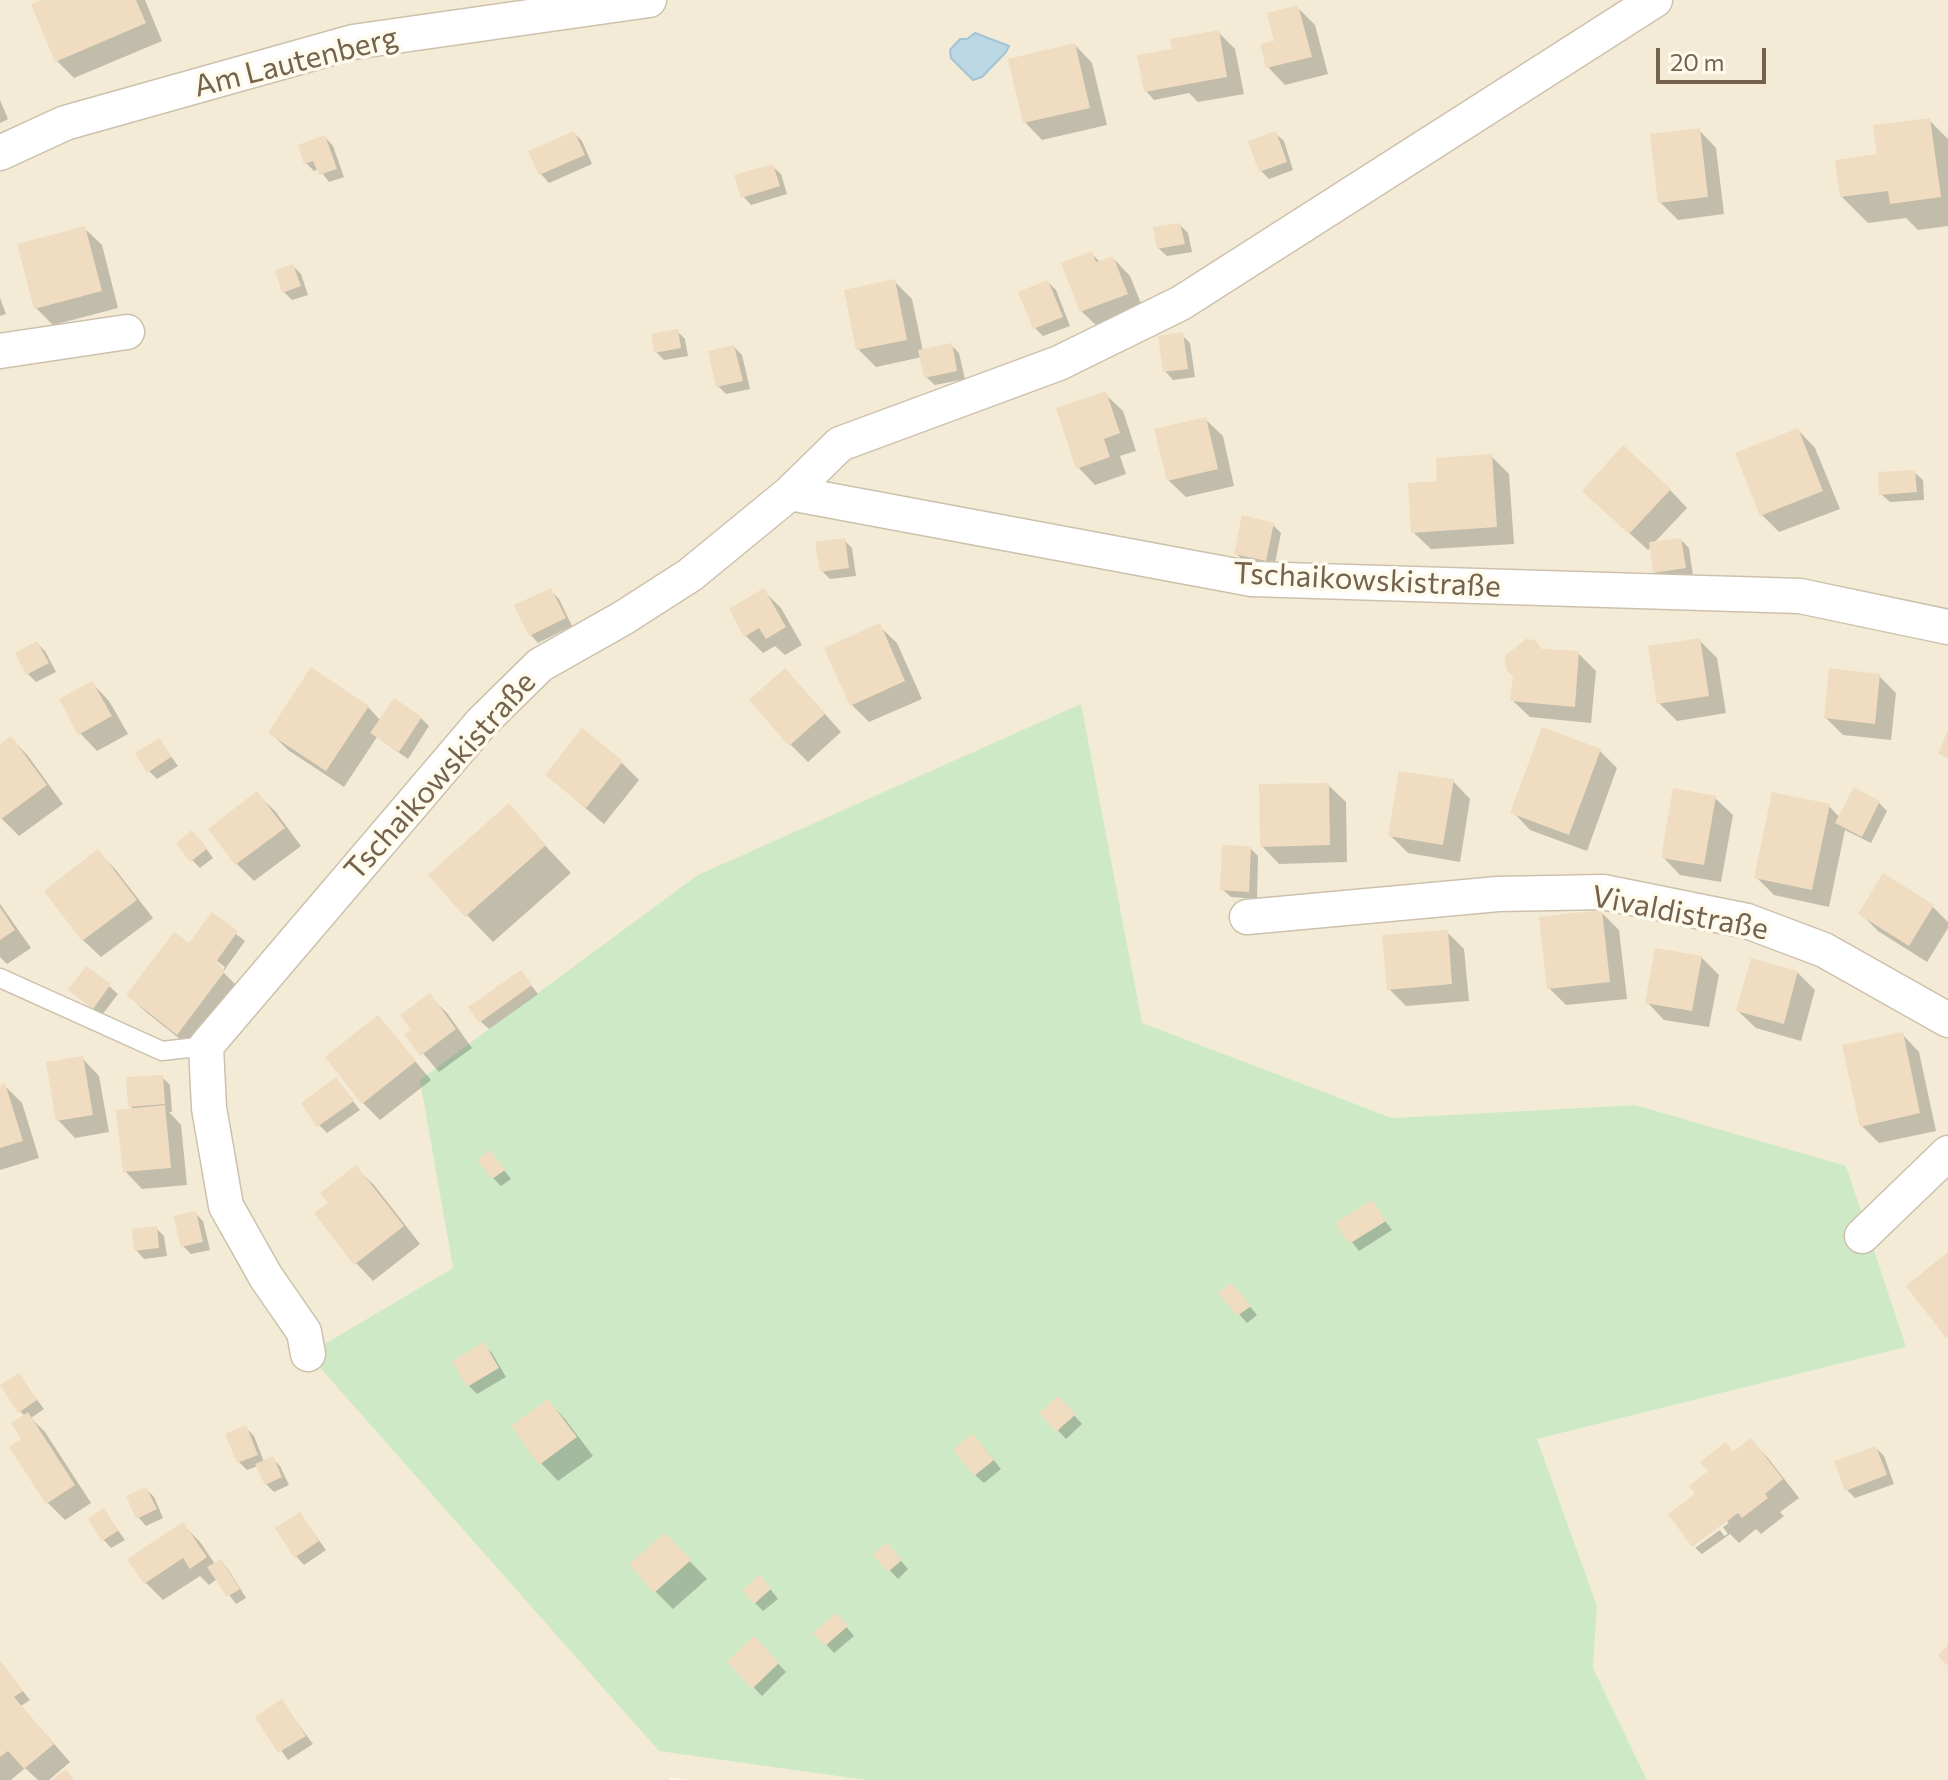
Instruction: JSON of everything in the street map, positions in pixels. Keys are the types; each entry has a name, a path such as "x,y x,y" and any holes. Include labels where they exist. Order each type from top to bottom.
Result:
{"street":[{"name":"Am Lautenberg","path":"0,153 65,123 353,42 649,0"},
{"name":"Tschaikowskistraße","path":"206,1046 482,722 540,665 623,618 690,575 790,493 840,444 1059,363 1181,303 1655,0"},
{"path":"0,351 127,332"},
{"name":"Tschaikowskistraße","path":"790,493 1252,579 1800,596 1948,627"},
{"name":"Vivaldistraße","path":"1247,917 1498,894 1603,892 1747,921 1786,935 1824,950 1948,1020"},
{"path":"206,1046 209,1108 226,1206 266,1277 304,1332 308,1354"},
{"path":"1862,1236 1948,1153"}],"lane":[{"path":"0,978 162,1051 206,1046"}],"shaded area":[{"path":"0,0 1948,0 1948,1780 1647,1780 1593,1668 1597,1606 1537,1439 1906,1347 1635,1105 1392,1118 1141,1023 1080,705 421,1079 453,1268 309,1354 659,1750 866,1780 690,1780 669,1777 670,1780 0,1780"}],"green space":[{"path":"1081,704 1142,1023 1392,1118 1635,1105 1846,1166 1906,1347 1537,1439 1597,1606 1593,1668 1647,1780 866,1780 659,1751 308,1354 453,1268 420,1080 698,875"}],"water":[{"path":"975,33 1009,46 982,77 973,80 951,58 950,50 960,39 967,39"}],"building":[{"path":"41,0 136,0 146,23 55,62 31,4"},
{"path":"1298,5 1312,57 1266,68 1260,44 1274,41 1267,13"},
{"path":"1219,30 1227,77 1144,92 1137,55 1172,49 1170,39"},
{"path":"1075,43 1090,108 1023,123 1008,59"},
{"path":"1930,118 1941,197 1890,204 1888,191 1840,197 1835,160 1877,154 1873,125"},
{"path":"1700,128 1708,197 1658,203 1650,134"},
{"path":"574,131 585,155 539,175 528,151"},
{"path":"1276,131 1287,162 1259,172 1248,141"},
{"path":"325,135 337,169 319,175 313,161 304,164 298,145"},
{"path":"773,164 780,186 741,198 734,175"},
{"path":"1180,223 1185,244 1157,249 1153,227"},
{"path":"85,226 102,291 34,309 17,244"},
{"path":"1092,251 1096,262 1113,256 1128,294 1080,312 1061,263"},
{"path":"293,264 301,286 282,293 275,270"},
{"path":"895,279 907,340 856,350 844,290"},
{"path":"1048,280 1063,317 1033,329 1018,292"},
{"path":"678,329 681,348 654,353 651,334"},
{"path":"1183,332 1188,369 1163,372 1158,336"},
{"path":"952,343 957,371 924,378 918,350"},
{"path":"734,345 743,381 716,387 708,351"},
{"path":"1106,391 1120,433 1104,439 1110,457 1076,469 1056,408"},
{"path":"1206,417 1218,469 1167,481 1154,429"},
{"path":"1798,428 1823,491 1760,516 1735,453"},
{"path":"1623,445 1671,489 1629,534 1582,491"},
{"path":"1492,454 1497,527 1411,533 1408,483 1437,481 1436,458"},
{"path":"1915,470 1917,492 1879,495 1878,472"},
{"path":"1242,515 1274,523 1266,561 1234,554"},
{"path":"845,538 849,568 820,572 815,542"},
{"path":"1681,538 1686,568 1653,573 1649,542"},
{"path":"551,588 566,618 529,636 514,605"},
{"path":"764,588 786,627 766,639 759,628 744,637 729,609"},
{"path":"880,623 905,681 850,706 824,648"},
{"path":"1700,638 1709,696 1657,704 1648,646"},
{"path":"1526,639 1535,640 1542,649 1579,651 1575,707 1510,701 1513,677 1506,669 1505,656"},
{"path":"37,641 49,663 26,675 15,653"},
{"path":"311,667 369,706 326,771 268,733"},
{"path":"785,668 825,714 789,746 749,700"},
{"path":"1829,668 1880,674 1875,724 1824,718"},
{"path":"92,681 112,716 78,735 59,699"},
{"path":"394,698 422,717 399,752 370,733"},
{"path":"1542,727 1601,749 1569,835 1510,813"},
{"path":"582,728 623,761 586,808 545,775"},
{"path":"1948,730 1948,758 1938,754"},
{"path":"11,736 47,785 0,820 0,744"},
{"path":"160,738 171,757 147,773 135,753"},
{"path":"1399,771 1454,779 1443,845 1388,836"},
{"path":"1329,783 1330,845 1260,847 1259,784"},
{"path":"1854,787 1880,801 1862,837 1835,823"},
{"path":"1673,788 1716,796 1704,865 1661,858"},
{"path":"257,791 285,828 235,865 208,829"},
{"path":"1772,792 1830,804 1812,890 1754,878"},
{"path":"509,803 546,845 465,917 428,875"},
{"path":"192,830 207,849 190,862 176,843"},
{"path":"1222,845 1251,846 1249,892 1220,890"},
{"path":"98,849 137,900 82,941 44,891"},
{"path":"1883,873 1934,905 1909,946 1858,914"},
{"path":"0,907 15,930 0,940"},
{"path":"1602,910 1610,982 1547,989 1539,917"},
{"path":"212,912 238,931 216,962 225,971 177,1035 126,995 174,932 189,943"},
{"path":"1448,930 1452,984 1387,990 1382,935"},
{"path":"1655,948 1702,956 1692,1011 1645,1003"},
{"path":"1751,958 1798,971 1784,1024 1736,1011"},
{"path":"86,966 111,984 93,1009 68,990"},
{"path":"521,970 532,985 479,1023 468,1007"},
{"path":"430,993 456,1029 420,1056 404,1034 411,1030 400,1015"},
{"path":"378,1015 416,1061 362,1104 325,1057"},
{"path":"1903,1032 1920,1113 1860,1127 1842,1045"},
{"path":"83,1056 93,1115 56,1121 46,1062"},
{"path":"163,1075 165,1104 128,1107 126,1077"},
{"path":"336,1077 354,1101 317,1127 301,1103"},
{"path":"5,1083 23,1141 0,1148 0,1085"},
{"path":"165,1105 171,1168 123,1172 116,1110"},
{"path":"490,1150 505,1170 492,1179 477,1160"},
{"path":"356,1165 404,1226 354,1265 314,1213 328,1203 320,1193"},
{"path":"1372,1200 1386,1221 1349,1244 1335,1223"},
{"path":"196,1211 203,1242 181,1247 173,1216"},
{"path":"157,1226 159,1248 134,1251 132,1229"},
{"path":"1948,1252 1948,1337 1946,1338 1906,1286"},
{"path":"1231,1283 1251,1306 1237,1316 1218,1293"},
{"path":"484,1342 499,1368 467,1387 452,1361"},
{"path":"19,1373 37,1400 18,1413 0,1385"},
{"path":"1058,1396 1076,1414 1056,1432 1039,1413"},
{"path":"548,1399 577,1437 539,1465 511,1426"},
{"path":"28,1412 75,1485 46,1504 9,1447 21,1439 11,1423"},
{"path":"246,1425 258,1455 237,1463 225,1434"},
{"path":"973,1434 994,1460 974,1476 953,1449"},
{"path":"1751,1438 1783,1479 1765,1494 1768,1498 1742,1518 1738,1513 1692,1547 1668,1514 1695,1494 1689,1486 1708,1471 1700,1462 1726,1442 1733,1452"},
{"path":"1876,1446 1887,1475 1845,1491 1834,1461"},
{"path":"273,1456 282,1477 265,1485 255,1464"},
{"path":"146,1487 157,1509 136,1519 126,1496"},
{"path":"104,1508 118,1531 102,1541 88,1519"},
{"path":"300,1512 319,1541 294,1558 275,1528"},
{"path":"183,1522 207,1557 190,1569 183,1558 144,1584 127,1559"},
{"path":"665,1533 691,1560 654,1593 629,1564"},
{"path":"886,1542 902,1560 888,1572 873,1555"},
{"path":"221,1559 240,1589 227,1597 207,1567"},
{"path":"760,1575 771,1589 754,1604 742,1590"},
{"path":"836,1613 848,1626 825,1646 813,1633"},
{"path":"754,1636 779,1663 752,1689 727,1662"},
{"path":"1948,1645 1948,1666 1938,1656"},
{"path":"0,1660 23,1691 14,1697 54,1744 24,1769 8,1751 0,1757"},
{"path":"282,1699 306,1736 278,1753 255,1717"},
{"path":"66,1769 74,1780 52,1780"}]}
